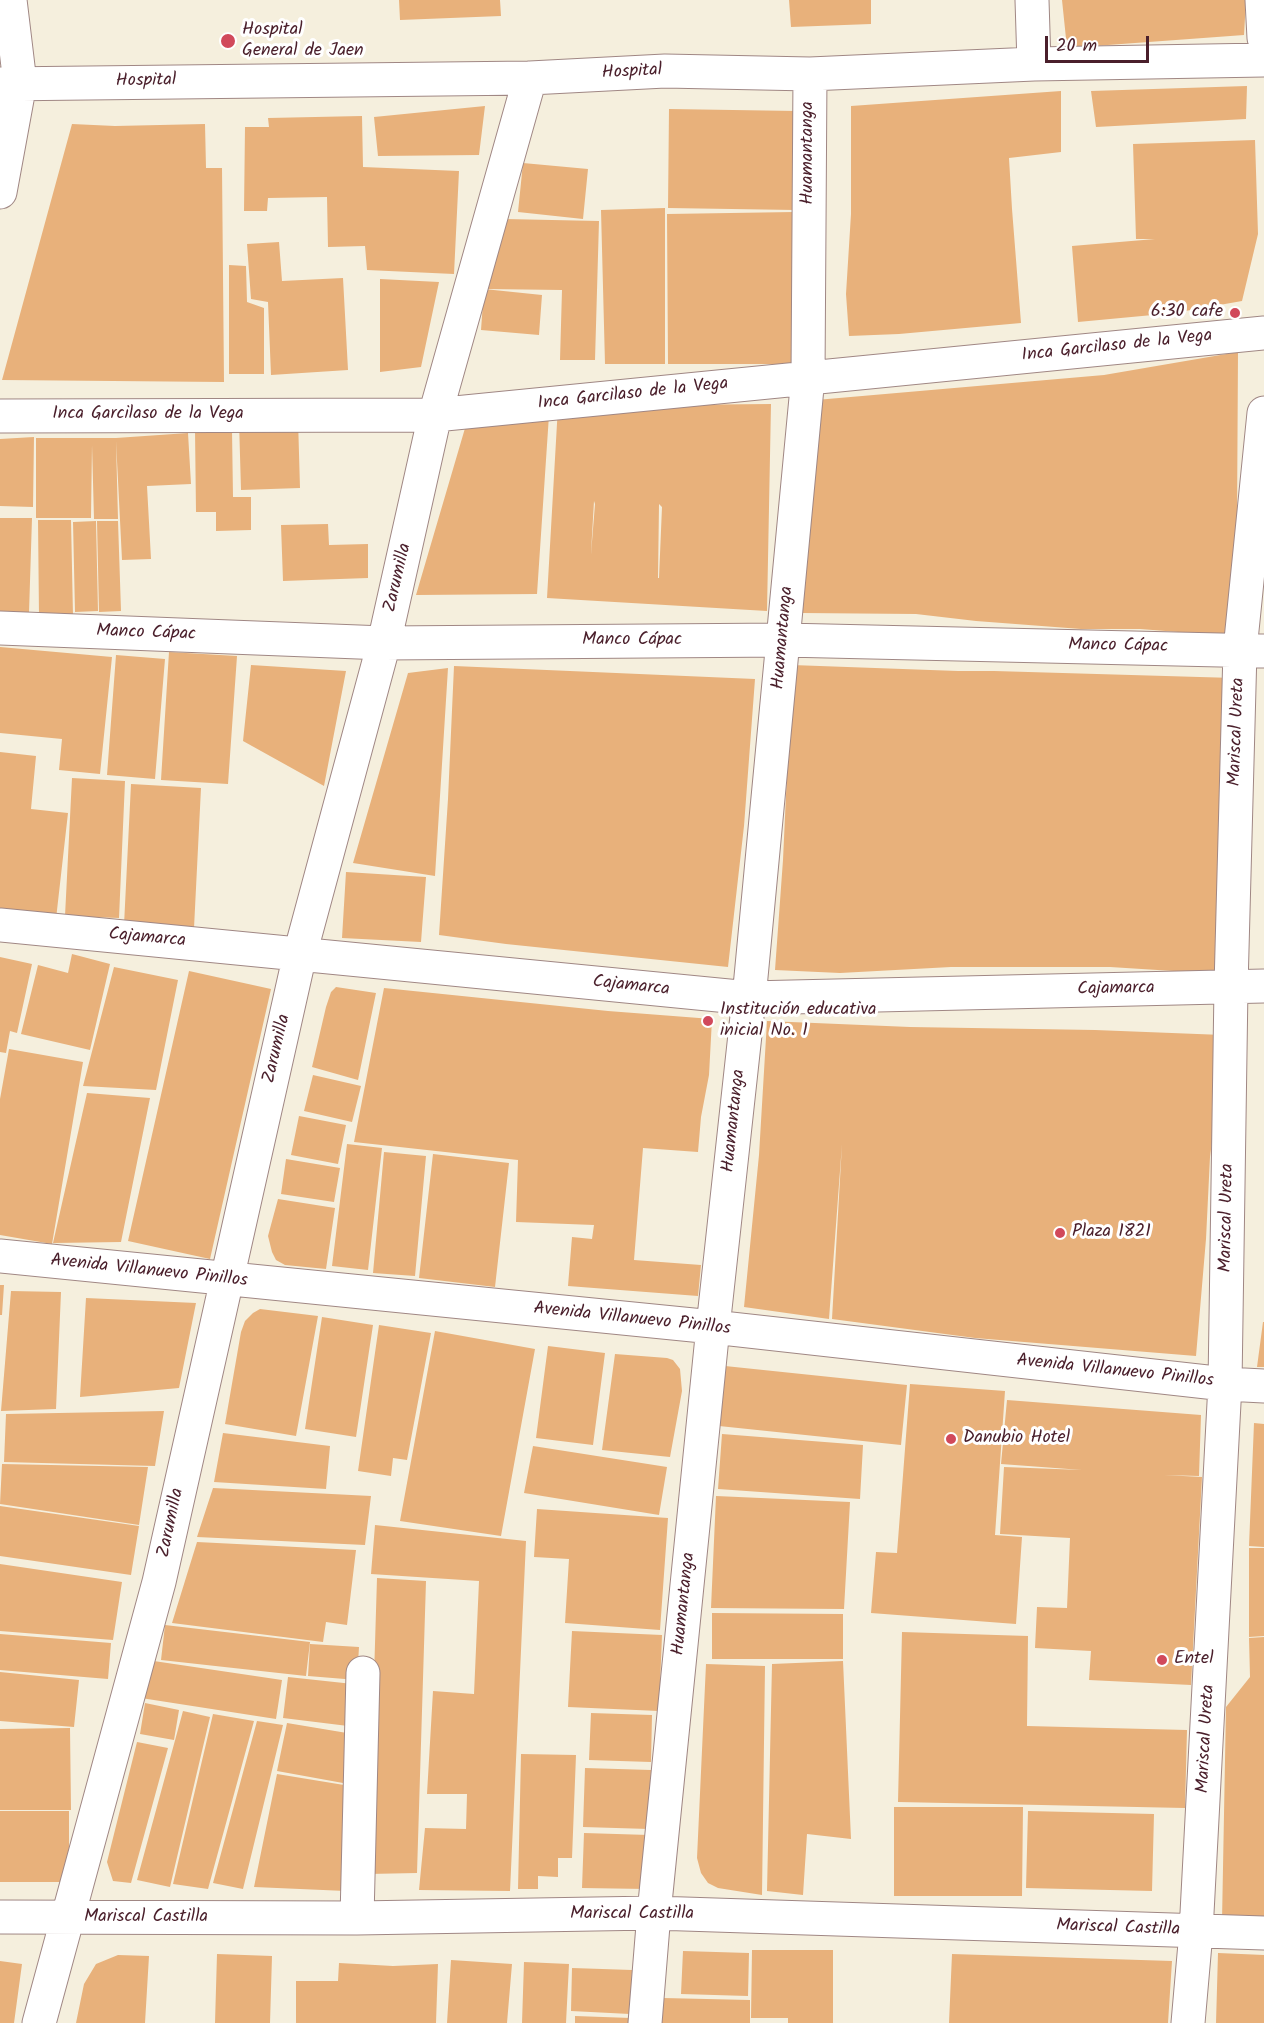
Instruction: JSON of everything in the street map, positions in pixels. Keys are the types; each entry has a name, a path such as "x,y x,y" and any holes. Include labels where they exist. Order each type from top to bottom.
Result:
{"street":[{"path":"0,192 10,84 10,0"},
{"path":"1032,0 1034,64"},
{"path":"1262,0 1264,38"},
{"name":"Hospital","path":"10,84 530,78 665,71 810,74 1034,64 1264,60"},
{"name":"Huamantanga","path":"645,2023 713,1327 749,998 808,377 810,74"},
{"name":"Zarumilla","path":"39,2023 159,1582 300,954 384,643 435,415 530,78"},
{"name":"Inca Garcilaso de la Vega","path":"0,416 435,415 1264,333"},
{"name":"Mariscal Ureta","path":"1188,2023 1197,1932 1225,1384 1231,987 1264,412"},
{"name":"Manco Cápac","path":"0,628 384,643 784,640 1252,650"},
{"name":"Cajamarca","path":"0,925 749,998 1264,986"},
{"name":"Avenida Villanuevo Pinillos","path":"0,1256 713,1327 1225,1384 1264,1386"},
{"path":"357,1918 363,1673"},
{"name":"Mariscal Castilla","path":"0,1917 357,1918 654,1913 1264,1933"}],"building":[{"path":"399,0 500,0 501,16 400,20"},
{"path":"789,0 871,0 871,24 791,27"},
{"path":"1062,0 1246,0 1244,35 1067,48"},
{"path":"1247,86 1246,119 1096,127 1091,91"},
{"path":"1061,91 1061,152 1009,158 1021,323 849,336 846,294 851,214 851,106"},
{"path":"485,106 479,155 378,156 374,117"},
{"path":"669,109 797,111 795,210 668,208"},
{"path":"362,116 363,167 459,171 454,274 367,270 365,246 328,247 327,197 268,198 267,211 244,211 245,127 269,127 268,118"},
{"path":"72,124 115,126 205,124 206,168 222,168 224,382 2,380"},
{"path":"1255,140 1258,234 1242,301 1174,313 1078,322 1072,246 1155,239 1136,239 1133,144"},
{"path":"523,163 588,169 583,219 518,212"},
{"path":"665,208 665,364 605,364 601,210"},
{"path":"794,212 795,364 668,364 667,214"},
{"path":"505,219 599,221 595,360 560,360 562,290 486,289"},
{"path":"279,242 282,281 343,278 348,370 271,375 268,302 251,299 247,244"},
{"path":"229,265 246,266 247,302 264,308 264,374 229,374"},
{"path":"380,279 439,282 421,367 380,372"},
{"path":"484,289 542,295 539,335 481,330"},
{"path":"1238,352 1237,522 1229,636 1140,629 1081,629 916,614 802,613 816,400 1104,375"},
{"path":"771,404 767,611 547,598 558,406","holes":["594,501 595,504 591,554 591,553","659,504 662,507 658,578"]},
{"path":"549,415 537,594 416,595 468,418"},
{"path":"298,419 300,488 241,490 239,421"},
{"path":"195,430 232,430 233,497 251,497 251,530 216,531 216,512 196,512"},
{"path":"188,433 191,484 147,486 151,559 122,560 116,441 118,519 94,519 92,445 91,518 36,518 36,438 116,438"},
{"path":"34,437 33,507 0,506 0,439"},
{"path":"0,518 32,518 29,613 0,612"},
{"path":"38,520 71,520 73,616 39,616"},
{"path":"96,521 98,611 75,612 73,522"},
{"path":"97,521 118,521 121,611 99,612"},
{"path":"328,524 329,545 368,544 368,578 283,581 281,525"},
{"path":"0,647 112,657 100,774 59,770 62,739 0,733"},
{"path":"169,652 237,656 228,784 161,780"},
{"path":"116,655 165,659 155,779 107,775"},
{"path":"251,665 346,671 324,786 243,741"},
{"path":"792,665 1234,678 1221,974 1110,967 951,967 840,973 775,970 783,860"},
{"path":"454,666 755,679 744,826 728,967 439,935"},
{"path":"448,668 435,876 353,863 408,673"},
{"path":"0,752 36,756 31,809 68,813 56,919 0,913"},
{"path":"72,778 125,781 119,918 65,916"},
{"path":"131,784 201,788 194,928 124,925"},
{"path":"346,872 426,877 421,942 342,938"},
{"path":"72,954 110,964 90,1050 21,1034 38,965 68,973"},
{"path":"0,957 32,964 17,1033 10,1031 6,1053 0,1052"},
{"path":"114,967 178,980 156,1090 83,1086"},
{"path":"189,971 271,989 210,1259 128,1241"},
{"path":"336,987 376,993 358,1080 312,1067 326,1007 331,992"},
{"path":"384,988 608,1011 712,1019 709,1075 701,1117 698,1152 643,1148 634,1260 701,1265 698,1296 568,1286 572,1237 592,1239 594,1225 516,1222 518,1160 354,1142"},
{"path":"767,1021 1223,1035 1210,1157 1196,1356 975,1338 832,1319 842,1144 829,1319 744,1307 759,1155"},
{"path":"9,1049 83,1062 52,1244 0,1235 0,1099"},
{"path":"313,1075 361,1086 352,1122 304,1111"},
{"path":"87,1093 150,1098 121,1242 53,1243"},
{"path":"299,1116 346,1125 338,1164 291,1155"},
{"path":"347,1144 382,1148 368,1270 332,1266"},
{"path":"384,1152 426,1156 415,1276 373,1273"},
{"path":"433,1154 509,1163 495,1287 419,1278"},
{"path":"286,1159 340,1168 334,1202 281,1194"},
{"path":"278,1199 335,1208 326,1269 285,1265 276,1260 268,1236"},
{"path":"0,1285 4,1285 2,1315 0,1315"},
{"path":"11,1291 61,1292 56,1409 1,1411"},
{"path":"86,1298 196,1303 179,1388 80,1397"},
{"path":"260,1309 318,1316 296,1436 225,1424 241,1332 245,1321"},
{"path":"322,1317 373,1325 356,1437 305,1429"},
{"path":"1263,1322 1264,1367 1257,1367"},
{"path":"379,1325 431,1333 407,1460 393,1458 391,1476 358,1471"},
{"path":"435,1331 535,1349 501,1536 400,1521"},
{"path":"548,1346 605,1353 593,1445 536,1438"},
{"path":"615,1354 667,1358 673,1360 680,1369 682,1391 670,1457 602,1450"},
{"path":"725,1366 907,1385 901,1445 719,1426"},
{"path":"910,1384 1005,1391 995,1535 1022,1537 1016,1624 871,1613 876,1552 897,1553"},
{"path":"1007,1400 1201,1415 1199,1476 1164,1475 1202,1477 1191,1685 1089,1680 1091,1651 1035,1648 1037,1607 1067,1608 1070,1538 1000,1534 1004,1467 1082,1470 1001,1464"},
{"path":"164,1411 155,1466 4,1462 6,1414"},
{"path":"1254,1423 1264,1424 1264,1547 1249,1546"},
{"path":"223,1433 330,1446 326,1489 214,1482"},
{"path":"722,1434 863,1445 860,1499 718,1489"},
{"path":"533,1446 667,1467 659,1515 524,1493"},
{"path":"2,1464 148,1467 139,1525 0,1504"},
{"path":"213,1488 371,1496 365,1545 197,1537"},
{"path":"716,1496 850,1502 844,1609 711,1608"},
{"path":"0,1506 139,1526 131,1575 0,1556"},
{"path":"537,1509 668,1518 660,1630 565,1623 569,1559 534,1557"},
{"path":"375,1525 526,1541 510,1891 419,1890 425,1828 466,1829 467,1794 427,1794 433,1691 474,1694 479,1581 371,1574"},
{"path":"197,1542 356,1550 347,1625 326,1622 323,1642 172,1623"},
{"path":"1249,1548 1264,1548 1264,1636 1249,1637"},
{"path":"0,1564 122,1582 113,1640 0,1631"},
{"path":"377,1578 426,1581 417,1873 368,1874"},
{"path":"712,1613 843,1614 843,1659 712,1659"},
{"path":"165,1625 310,1642 306,1676 161,1660"},
{"path":"572,1631 662,1635 659,1711 568,1707"},
{"path":"902,1632 1028,1636 1027,1726 1187,1730 1185,1808 898,1802"},
{"path":"0,1634 111,1643 108,1679 0,1670"},
{"path":"1264,1637 1264,1921 1222,1921 1226,1707 1250,1677 1249,1638"},
{"path":"310,1644 359,1647 357,1680 308,1676"},
{"path":"147,1660 282,1680 276,1719 141,1698"},
{"path":"843,1661 851,1839 807,1834 803,1895 767,1891 772,1664"},
{"path":"706,1664 765,1666 762,1895 718,1888 708,1883 701,1873 697,1858"},
{"path":"0,1672 79,1680 74,1727 0,1721"},
{"path":"288,1677 353,1684 348,1726 283,1718"},
{"path":"145,1703 179,1710 174,1740 140,1734"},
{"path":"183,1711 210,1717 170,1887 137,1880"},
{"path":"591,1713 652,1715 651,1762 589,1760"},
{"path":"213,1714 254,1721 208,1889 173,1884"},
{"path":"257,1721 283,1725 243,1889 213,1883"},
{"path":"287,1723 347,1733 343,1783 277,1771"},
{"path":"70,1728 71,1810 0,1810 0,1729"},
{"path":"137,1742 168,1748 131,1883 113,1881 107,1862"},
{"path":"521,1754 576,1755 572,1858 558,1858 558,1877 538,1876 538,1889 518,1889"},
{"path":"585,1768 651,1770 649,1829 583,1827"},
{"path":"277,1774 344,1785 346,1891 254,1887"},
{"path":"894,1807 1023,1807 1022,1896 894,1896"},
{"path":"0,1811 69,1811 69,1882 0,1882"},
{"path":"1028,1811 1154,1814 1152,1891 1026,1888"},
{"path":"584,1833 649,1835 647,1889 582,1888"},
{"path":"752,1950 833,1950 833,2023 788,2023 788,2018 751,2018"},
{"path":"683,1951 749,1953 748,1996 681,1994"},
{"path":"1218,1953 1264,1955 1264,2023 1216,2023"},
{"path":"217,1954 272,1956 270,2023 215,2023"},
{"path":"952,1954 1172,1961 1168,2023 949,2023"},
{"path":"118,1955 149,1956 145,2023 76,2023 84,1984 96,1964"},
{"path":"451,1960 512,1964 507,2023 447,2023"},
{"path":"0,1961 22,1964 14,2023 0,2023"},
{"path":"524,1962 569,1964 566,2023 522,2023"},
{"path":"339,1963 393,1966 438,1964 436,2023 296,2023 296,1981 338,1981"},
{"path":"572,1968 632,1970 630,2014 571,2011"},
{"path":"663,1998 750,2000 750,2023 662,2023"},
{"path":"575,2016 631,2018 630,2023 575,2023"}],"place":[{"name":"Hospital General de Jaen","path":"228,41"},
{"name":"6:30 cafe","path":"1235,313"},
{"name":"Institución educativa inicial No. 1","path":"708,1021"},
{"name":"Plaza 1821","path":"1060,1233"},
{"name":"Danubio Hotel","path":"951,1439"},
{"name":"Entel","path":"1162,1660"}]}
